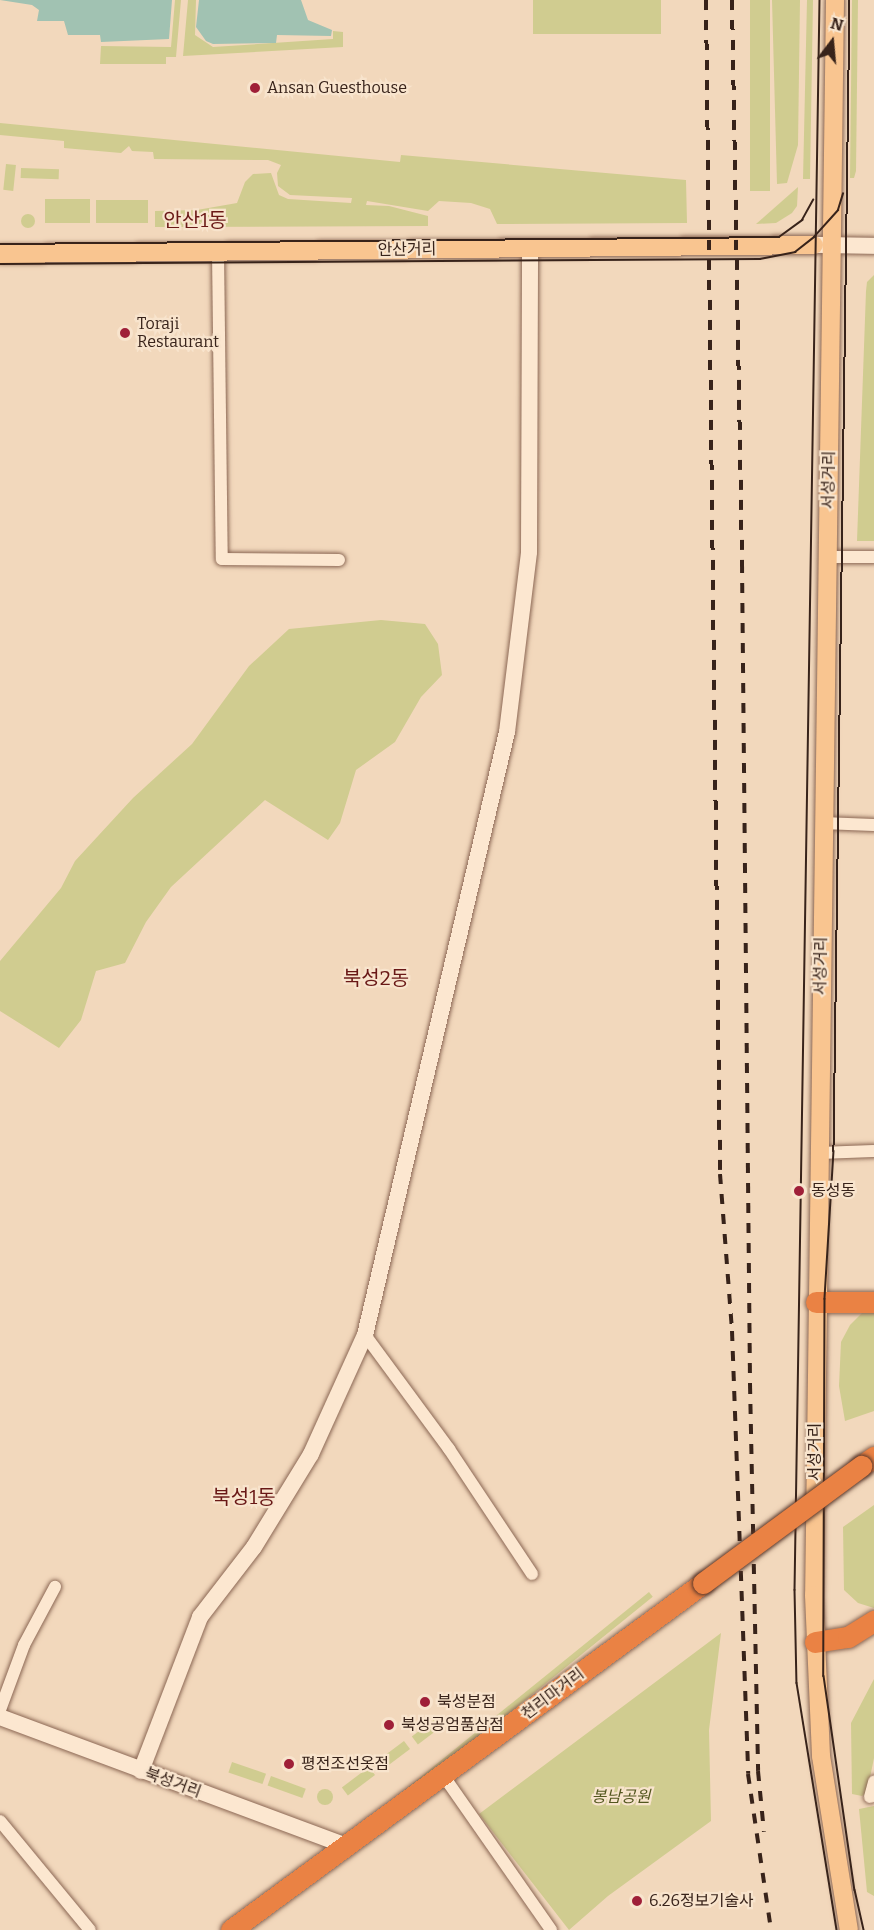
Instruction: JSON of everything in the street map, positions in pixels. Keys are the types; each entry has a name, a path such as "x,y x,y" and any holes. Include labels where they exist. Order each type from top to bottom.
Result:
{"highway":[{"path":"816,1302 874,1302"},
{"name":"천리마거리","path":"231,1930 867,1461"},
{"path":"815,1642 848,1637 874,1622"}],"main road":[{"name":"서성거리","path":"835,0 823,245 828,557 816,1302 815,1642 827,1805 849,1930"},
{"name":"안산거리","path":"0,254 823,245"}],"street":[{"path":"823,245 874,246"},
{"path":"141,1771 200,1617 254,1546 311,1454 365,1335 507,732 529,552 530,248"},
{"path":"218,252 222,559 339,560"},
{"path":"828,557 874,557"},
{"path":"822,823 874,825"},
{"path":"819,1153 874,1151"},
{"path":"365,1335 449,1449 532,1574"},
{"path":"0,1710 24,1645 55,1587"},
{"name":"북성거리","path":"0,1718 346,1846"},
{"path":"443,1775 551,1930"},
{"path":"870,1797 874,1782"},
{"path":"0,1821 90,1930"}],"green space":[{"path":"175,0 181,0 176,57 166,57 166,64 100,64 101,46 171,47"},
{"path":"188,0 196,0 195,35 213,47 333,39 333,31 343,32 343,47 183,56"},
{"path":"533,0 661,0 661,34 533,34"},
{"path":"750,0 770,0 770,191 750,191"},
{"path":"772,0 800,0 798,145 787,183 777,184"},
{"path":"807,0 813,0 810,179 803,179"},
{"path":"852,0 858,0 856,171 854,178 850,178"},
{"path":"0,123 400,162 401,155 686,180 687,223 497,224 490,209 471,203 439,201 428,211 367,201 366,205 389,206 428,216 428,226 155,227 155,211 197,210 237,203 245,182 253,174 271,173 279,195 288,199 351,203 352,198 290,195 278,186 277,173 281,165 268,160 154,159 153,152 132,151 129,146 121,153 64,148 64,141 0,135"},
{"path":"6,164 16,165 13,191 3,190"},
{"path":"21,168 59,169 59,179 21,178"},
{"path":"798,187 797,206 792,213 776,223 756,224"},
{"path":"45,199 90,199 90,223 45,223"},
{"path":"96,200 148,200 148,223 96,223"},
{"path":"28,214 33,216 35,221 33,226 28,228 23,226 21,221 23,216"},
{"path":"874,275 874,541 857,541 866,291 867,282"},
{"path":"381,620 425,624 438,644 442,675 421,697 395,742 356,770 340,823 328,840 265,800 171,887 146,922 125,963 96,971 81,1020 59,1048 0,1011 0,961 61,888 75,861 133,798 192,744 249,666 289,629"},
{"path":"862,1313 874,1313 874,1411 845,1421 839,1386 841,1342 850,1325"},
{"path":"874,1505 874,1608 858,1603 844,1590 843,1527"},
{"path":"649,1592 653,1597 371,1824 368,1820"},
{"name":"봉남공원","path":"721,1633 709,1730 711,1821 608,1896 569,1930 479,1814"},
{"path":"874,1679 874,1758 867,1792 862,1796 852,1794 851,1723"},
{"path":"439,1716 445,1724 418,1744 412,1736"},
{"path":"404,1741 410,1749 382,1770 376,1762"},
{"path":"232,1762 266,1774 262,1784 228,1772"},
{"path":"369,1767 375,1775 348,1795 342,1787"},
{"path":"271,1776 306,1789 302,1798 268,1785"},
{"path":"322,1789 328,1789 333,1797 331,1803 322,1805 317,1800 317,1794"},
{"path":"874,1806 874,1896 867,1892 859,1809"}],"shaded area":[{"path":"0,0 172,0 169,39 101,42 100,35 68,35 64,21 37,21 39,10 32,5"},
{"path":"199,0 301,0 308,20 332,30 331,36 277,35 276,43 213,44 206,41 196,27"}],"tram line":[{"path":"820,0 795,1590 797,1683 837,1930"},
{"path":"850,0 834,1151 825,1299 824,1676 855,1890 864,1930"},
{"path":"0,264 760,259 795,252 814,237 838,210 843,194"},
{"path":"0,244 779,237 802,220 813,200"}],"railway":[{"path":"706,0 720,1174 732,1331 748,1774 771,1930"},
{"path":"732,0 742,563 750,1384 758,1771 764,1832"}],"place":[{"name":"Ansan Guesthouse","path":"255,88"},
{"name":"Toraji Restaurant","path":"125,333"},
{"name":"동성동","path":"799,1191"},
{"name":"북성분점","path":"425,1702"},
{"name":"북성공엄품삼점","path":"389,1725"},
{"name":"평전조선옷점","path":"289,1764"},
{"name":"6.26정보기술사","path":"637,1901"}],"district":[{"name":"안산1동","path":"195,220"},
{"name":"북성2동","path":"376,978"},
{"name":"북성1동","path":"244,1497"}]}
